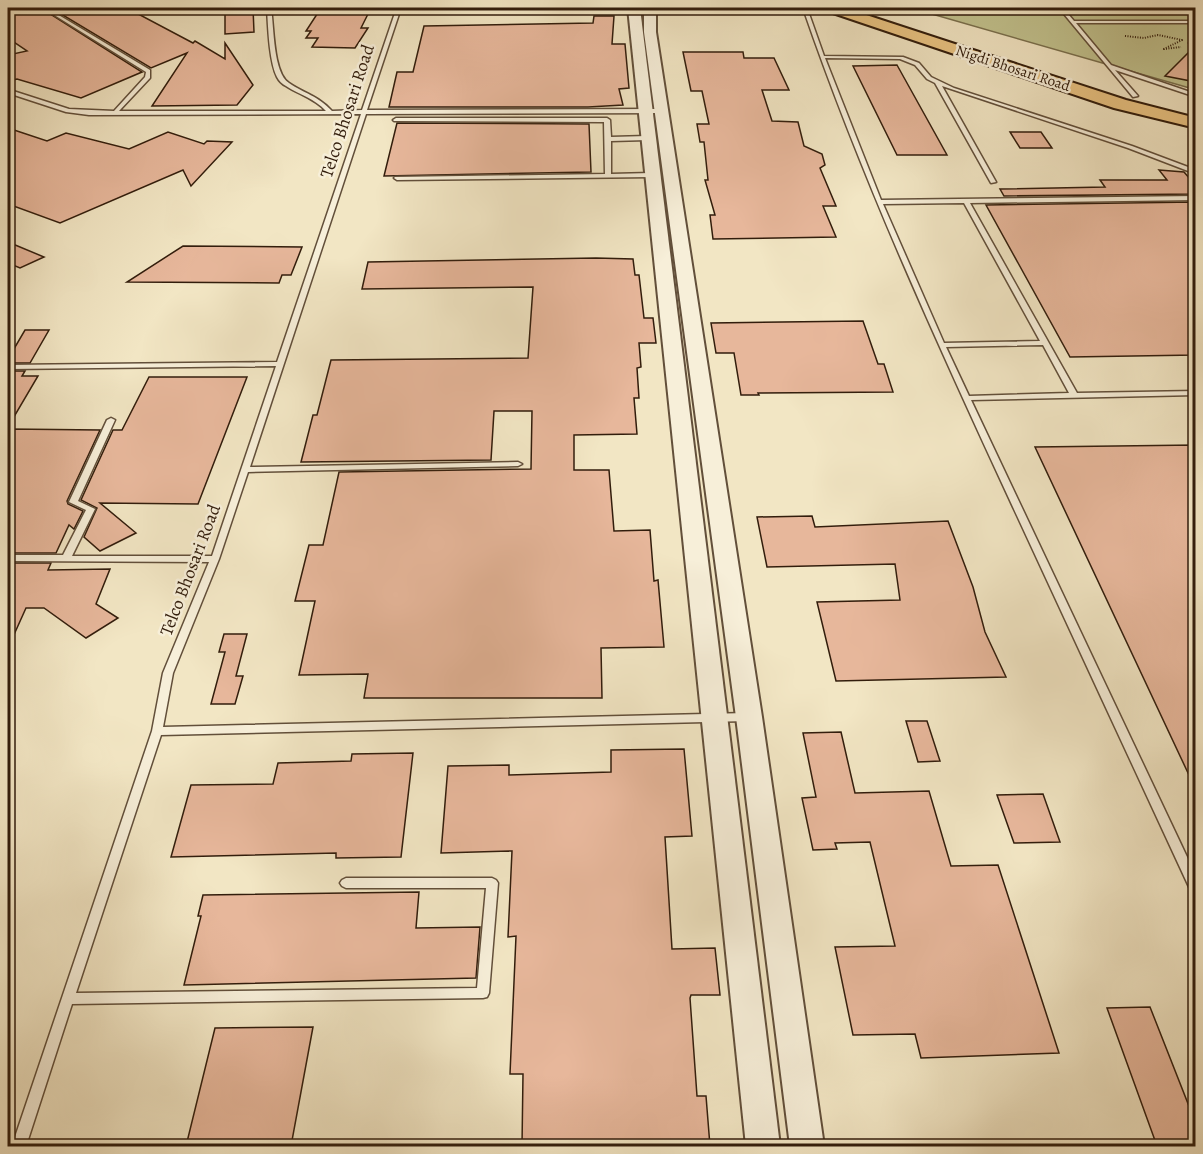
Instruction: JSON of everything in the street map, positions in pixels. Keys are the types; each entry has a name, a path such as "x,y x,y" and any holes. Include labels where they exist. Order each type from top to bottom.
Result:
{"main road":[{"name":"Nigdi Bhosari Road","path":"832,8 1097,96 1196,123"},
{"name":"Nigdi Bhosari Road","path":"863,8 1135,96 1196,111"}],"street":[{"path":"633,8 653,111 749,717 807,1146"},
{"path":"650,8 653,111 647,138 763,1146"}],"lane":[{"path":"45,8 148,71 148,77 115,113"},
{"path":"209,8 220,12"},
{"path":"269,8 275,67 279,78 284,83 312,95 330,112"},
{"path":"806,8 822,57 898,248 1196,889"},
{"path":"1060,8 1135,96"},
{"path":"399,9 574,10"},
{"name":"Telco Bhosari Road","path":"19,1146 157,731 168,673 215,559 399,9"},
{"path":"1073,22 1194,23"},
{"path":"1193,47 1192,40 1196,38"},
{"path":"822,57 901,58 917,64 929,78 938,83 1130,147 1196,172"},
{"path":"1108,65 1196,96"},
{"path":"938,83 993,182"},
{"path":"8,90 68,111 115,113 653,111"},
{"path":"396,120 607,120 608,175"},
{"path":"608,139 647,138"},
{"path":"397,178 651,175"},
{"path":"881,202 1196,198"},
{"path":"966,201 1074,395"},
{"path":"942,345 1045,343"},
{"path":"8,367 280,364"},
{"path":"966,398 1196,393"},
{"path":"66,558 91,509 73,502 111,420"},
{"path":"245,470 518,464"},
{"path":"8,558 215,559"},
{"path":"157,731 749,717"},
{"path":"68,999 483,993 492,883 346,883"}],"path":[{"path":"1125,36 1143,38 1163,35 1182,40 1164,49 1193,47"}],"green space":[{"path":"911,8 1195,8 1195,90 1193,89"}],"building":[{"path":"8,8 41,8 142,72 81,98 17,79 8,81 8,55 27,51 8,38"},
{"path":"51,8 127,8 193,43 195,41 225,59 225,43 253,85 237,105 152,106 187,53 151,68"},
{"path":"225,8 253,8 254,32 225,34"},
{"path":"321,8 371,8 361,28 368,28 355,48 312,47 318,38 306,38 311,31 306,31"},
{"path":"594,16 614,16 612,44 625,44 629,88 619,89 623,105 389,107 397,72 413,72 424,26 593,23"},
{"path":"1192,49 1196,52 1196,82 1165,76"},
{"path":"683,52 743,52 744,58 774,58 789,90 762,90 772,121 798,122 804,146 822,154 825,165 820,168 836,206 823,206 836,237 713,239 710,215 715,215 705,180 708,180 704,142 700,142 697,124 709,124 702,91 691,91"},
{"path":"897,65 947,155 897,155 853,66"},
{"path":"397,123 589,124 591,172 384,176"},
{"path":"8,128 47,141 66,133 129,149 168,132 204,144 207,141 232,142 191,186 183,170 60,223 8,204"},
{"path":"1010,132 1041,132 1052,148 1020,148"},
{"path":"1159,170 1184,172 1196,186 1196,194 1004,196 1000,189 1105,187 1100,180 1167,180"},
{"path":"1196,202 1196,355 1070,357 986,205"},
{"path":"8,242 44,257 20,268 8,263"},
{"path":"183,246 302,247 291,275 282,275 279,283 127,282"},
{"path":"633,259 635,275 639,275 644,318 653,318 656,343 639,343 641,367 637,368 639,398 634,398 637,434 574,435 574,470 609,470 614,531 650,530 654,581 658,580 664,647 601,648 602,698 364,698 368,674 299,675 315,601 295,601 309,545 323,545 339,472 531,469 532,411 494,411 491,460 301,462 313,415 317,415 331,360 528,358 533,287 362,289 368,262"},
{"path":"863,321 878,364 884,364 893,392 741,395 734,353 716,353 711,323"},
{"path":"25,330 49,330 30,363 8,363 8,359"},
{"path":"8,371 25,371 22,376 38,376 8,427"},
{"path":"149,377 247,377 198,504 100,503 136,533 100,551 84,537 97,508 81,500 113,430 122,430"},
{"path":"8,429 100,430 67,501 68,504 83,511 74,529 69,525 56,553 8,553"},
{"path":"1196,445 1196,790 1035,447"},
{"path":"812,516 815,527 948,521 973,587 985,632 1006,677 836,681 817,602 900,600 895,564 767,567 757,517"},
{"path":"8,563 51,563 48,570 110,569 96,604 118,618 86,638 44,608 26,608 8,648"},
{"path":"224,634 247,634 236,676 243,676 235,704 211,704 225,652 219,652"},
{"path":"906,721 927,721 940,761 918,762"},
{"path":"841,732 855,793 929,791 951,866 998,865 1059,1053 921,1058 915,1034 853,1035 835,947 895,946 870,842 835,843 837,849 813,850 802,798 816,797 803,733"},
{"path":"684,749 692,836 665,837 672,949 715,948 720,995 691,995 690,998 697,1096 706,1096 710,1146 522,1146 523,1074 510,1074 516,936 508,937 512,851 441,853 448,766 509,765 509,775 611,772 611,750"},
{"path":"413,753 401,857 336,858 336,853 171,857 191,785 273,784 278,763 351,761 352,754"},
{"path":"1043,794 1060,842 1014,843 997,795"},
{"path":"419,892 416,928 480,927 476,978 184,985 201,916 198,916 203,895"},
{"path":"1150,1007 1196,1124 1196,1146 1157,1146 1107,1008"},
{"path":"313,1027 291,1146 186,1146 215,1028"}]}
